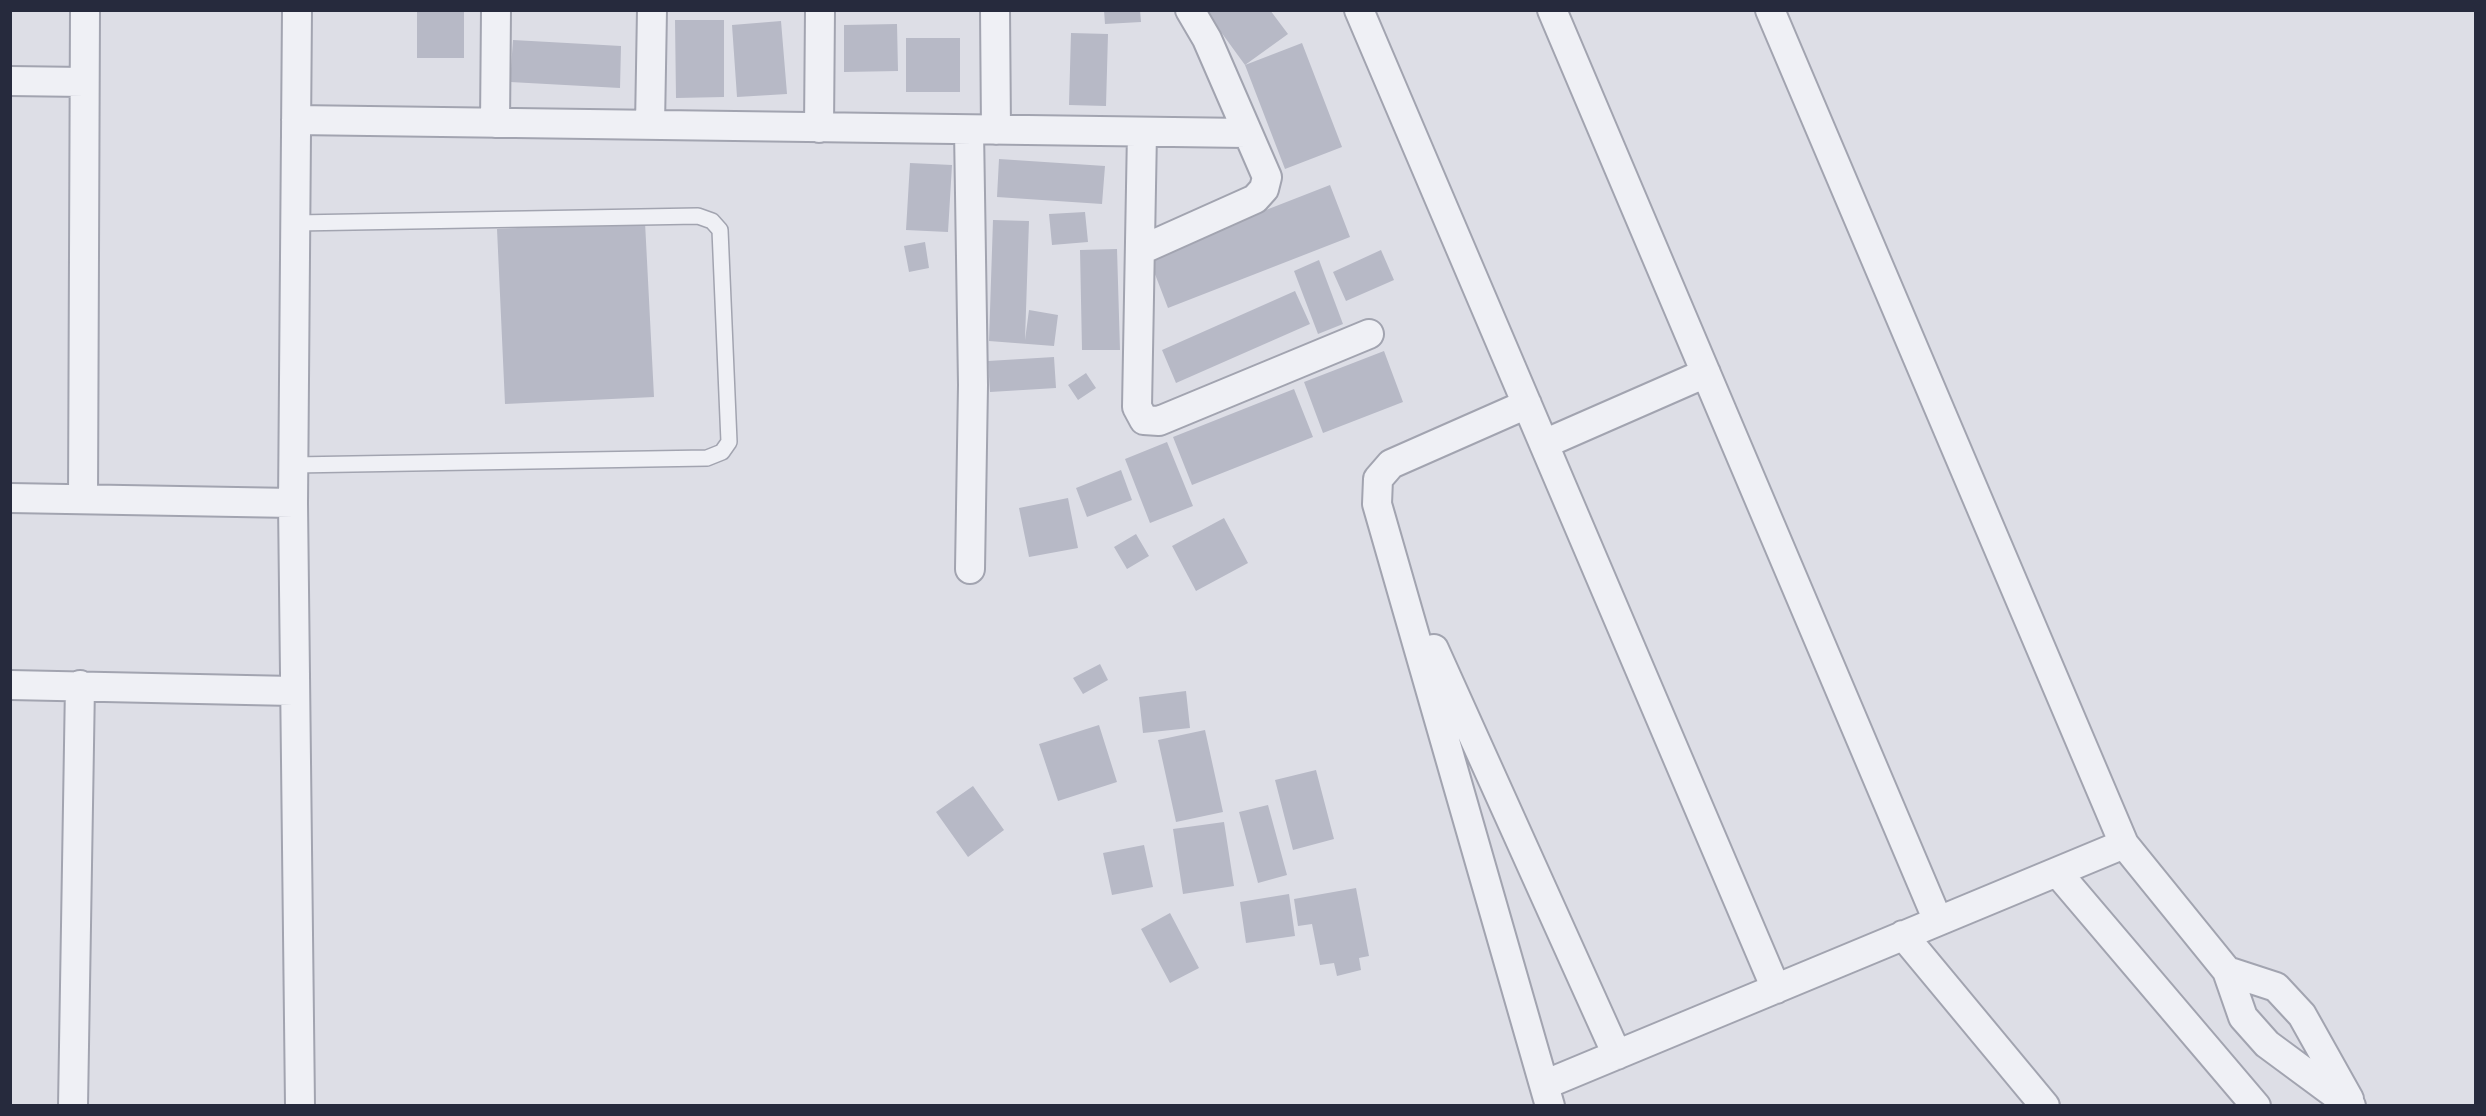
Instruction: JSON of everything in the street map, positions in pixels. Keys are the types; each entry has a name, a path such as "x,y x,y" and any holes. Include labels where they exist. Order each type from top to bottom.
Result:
{"street":[{"path":"82,499 85,10"},
{"path":"297,10 293,691 300,1106"},
{"path":"495,123 496,10"},
{"path":"650,125 652,10"},
{"path":"819,128 820,10"},
{"path":"970,569 972,385 983,130 995,10"},
{"path":"1141,250 1255,199 1264,189 1267,177 1207,39 1190,10"},
{"path":"1359,10 1776,989"},
{"path":"1552,10 1938,921"},
{"path":"1770,10 2124,844 2227,971 2243,1017 2267,1044 2352,1106"},
{"path":"10,81 84,82"},
{"path":"296,120 1246,133"},
{"path":"1142,132 1137,407 1144,420 1159,421 1369,334"},
{"path":"1544,444 1706,373"},
{"path":"1527,404 1392,464 1378,479 1377,504 1547,1095 1617,1055 2124,844"},
{"path":"10,498 293,503"},
{"path":"1393,558 1617,1055"},
{"path":"10,685 293,691"},
{"path":"73,1106 80,685"},
{"path":"2057,872 2256,1106"},
{"path":"1903,935 2045,1106"},
{"path":"2227,971 2276,987 2302,1015 2352,1106"}],"lane":[{"path":"294,465 707,458 723,452 729,442 720,230 712,221 698,216 296,223"}],"building":[{"path":"417,10 464,10 464,58 417,58"},
{"path":"1104,10 1140,10 1141,22 1105,24"},
{"path":"1205,10 1270,10 1288,34 1245,65"},
{"path":"675,20 724,20 724,97 676,98"},
{"path":"781,21 787,94 737,97 732,25"},
{"path":"897,24 898,71 844,72 844,25"},
{"path":"1071,33 1108,34 1106,106 1069,105"},
{"path":"906,38 960,38 960,92 906,92"},
{"path":"513,40 621,46 620,88 510,82"},
{"path":"1302,43 1342,147 1285,169 1245,65"},
{"path":"999,159 1105,166 1102,204 997,197"},
{"path":"910,163 952,165 948,232 906,230"},
{"path":"1330,185 1350,237 1168,308 1148,256"},
{"path":"1085,212 1088,242 1052,245 1049,214"},
{"path":"993,220 1029,221 1025,340 1029,310 1058,315 1054,346 989,341"},
{"path":"645,222 654,397 505,404 497,229"},
{"path":"925,242 929,268 909,272 904,246"},
{"path":"1117,249 1120,350 1082,350 1080,250"},
{"path":"1381,250 1394,280 1346,301 1333,272"},
{"path":"1319,260 1343,324 1318,334 1294,271"},
{"path":"1295,291 1310,324 1176,383 1162,350"},
{"path":"1384,351 1403,402 1323,433 1304,382"},
{"path":"1054,357 1056,388 990,392 988,361"},
{"path":"1086,373 1096,388 1078,400 1068,385"},
{"path":"1294,389 1313,437 1192,485 1173,437"},
{"path":"1167,442 1193,506 1150,523 1125,459"},
{"path":"1121,470 1132,500 1087,517 1076,488"},
{"path":"1068,498 1078,548 1029,557 1019,508"},
{"path":"1224,518 1248,563 1196,591 1172,546"},
{"path":"1136,534 1149,556 1127,569 1114,547"},
{"path":"1100,664 1108,680 1083,694 1073,678"},
{"path":"1186,691 1190,728 1143,733 1139,697"},
{"path":"1099,725 1117,782 1058,801 1039,744"},
{"path":"1205,730 1223,812 1176,822 1158,740"},
{"path":"1316,770 1334,839 1293,850 1275,780"},
{"path":"973,786 1004,830 968,857 936,812"},
{"path":"1268,805 1287,875 1258,883 1239,812"},
{"path":"1224,822 1234,886 1183,894 1173,829"},
{"path":"1144,845 1153,887 1112,895 1103,853"},
{"path":"1356,888 1369,956 1359,958 1361,970 1337,976 1334,963 1320,965 1312,924 1298,926 1294,899"},
{"path":"1289,894 1295,936 1246,943 1240,902"},
{"path":"1170,913 1199,968 1170,983 1141,929"}]}
